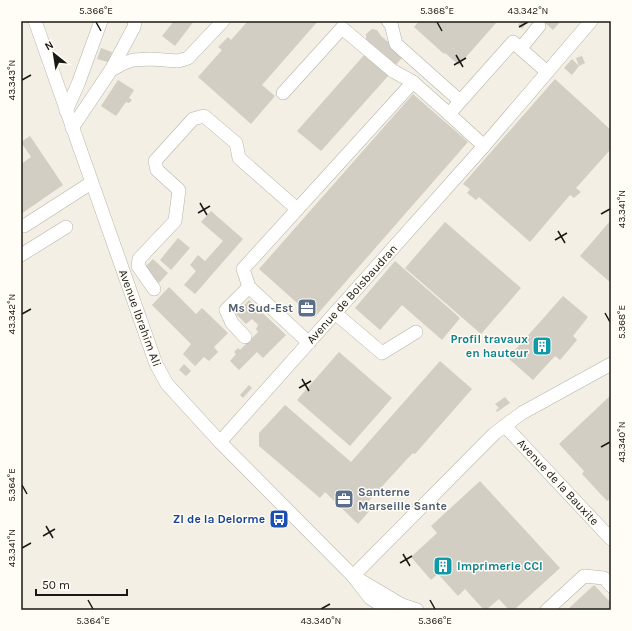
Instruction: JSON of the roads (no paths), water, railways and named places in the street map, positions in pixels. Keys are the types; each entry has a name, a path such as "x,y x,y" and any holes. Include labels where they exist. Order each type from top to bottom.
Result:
{"street":[{"name":"Avenue Ibrahim Ali","path":"35,21 156,364 167,384 220,442 353,576 370,598 389,610"},
{"path":"66,111 78,84 101,21"},
{"path":"72,128 111,70 134,27 135,21"},
{"path":"111,70 133,60 151,59 178,61 188,58 223,21"},
{"path":"388,21 392,24 396,44 460,101"},
{"name":"Avenue de Boisbaudran","path":"220,442 484,146 591,21"},
{"path":"520,48 539,26"},
{"path":"283,93 342,28 393,71 413,82 484,146"},
{"path":"449,114 514,42 547,72"},
{"path":"309,342 249,287 244,269 413,82"},
{"path":"154,289 138,266 139,259 175,221 179,190 157,170 156,161 193,119 204,116 236,144 239,158 297,209"},
{"path":"21,225 24,226 91,183"},
{"path":"22,253 66,227"},
{"path":"246,337 232,323 226,310 249,287"},
{"path":"335,313 382,353 416,332"},
{"path":"353,576 495,433 522,413 611,364"},
{"name":"Avenue de la Bauxite","path":"505,426 611,539"},
{"name":"Avenue Ibrahim Ali","path":"353,576 400,607 417,610"},
{"path":"547,610 584,576 604,578 611,586"}],"place":[{"name":"Ms Sud-Est","path":"307,308"},
{"name":"Profil travaux en hauteur","path":"542,346"},
{"name":"Santerne Marseille Sante","path":"344,499"},
{"name":"ZI de la Delorme","path":"279,519"},
{"name":"Imprimerie CCI","path":"443,566"}]}
